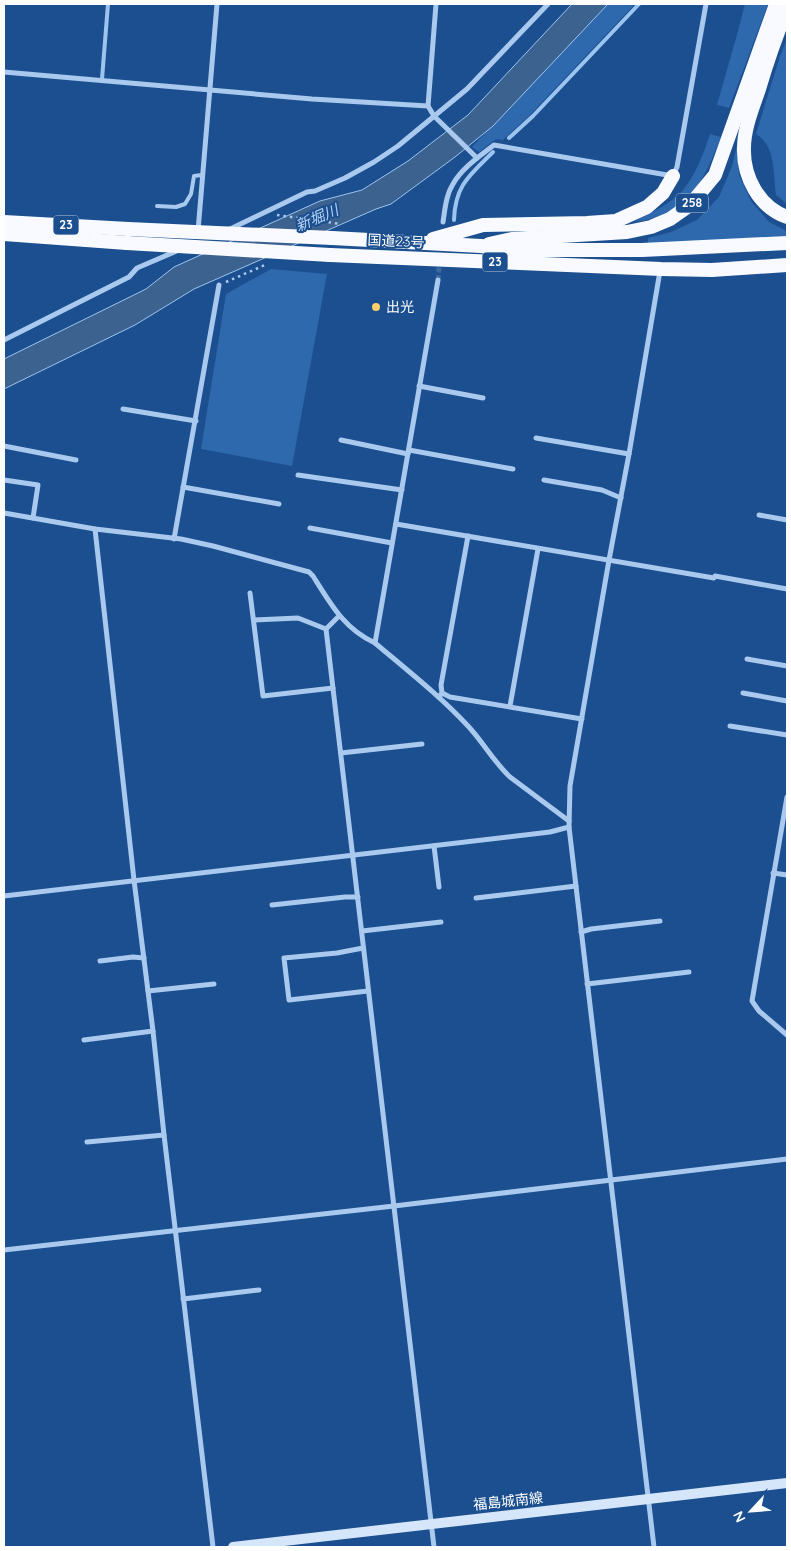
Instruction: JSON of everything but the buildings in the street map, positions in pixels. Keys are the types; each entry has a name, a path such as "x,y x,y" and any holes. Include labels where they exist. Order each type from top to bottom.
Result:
{"highway":[{"name":"258","path":"481,246 512,239 627,232 651,227 670,219 690,205 715,175 776,4"},
{"path":"787,10 777,32 749,118 744,148 746,170 755,192 764,203 779,214 787,217"},
{"path":"423,242 483,225 587,224 616,221 647,207 663,193 673,176"},
{"name":"国道23号","path":"4,222 128,236 330,254 661,269 712,270 787,265"},
{"name":"国道23号","path":"4,234 332,238 423,242 511,250 642,250 787,243"},
{"path":"712,270 787,271"}],"main road":[{"name":"福島城南線","path":"233,1547 787,1483"}],"street":[{"path":"198,235 217,4"},
{"path":"436,4 428,106 434,116 477,158"},
{"path":"4,340 129,277 137,268 197,244 307,192 315,191 366,167 398,146 467,89 548,4"},
{"path":"443,222 446,200 453,184 477,158 494,145 673,176 677,167 706,4"},
{"path":"4,72 312,99 428,106"},
{"path":"654,1547 569,824 570,786 661,269"},
{"path":"375,643 438,280"},
{"path":"174,539 219,285"},
{"path":"419,386 483,398"},
{"path":"123,409 196,421"},
{"path":"536,438 629,454"},
{"path":"342,440 513,469"},
{"path":"4,446 76,460"},
{"path":"298,475 402,490"},
{"path":"4,480 38,485 33,518"},
{"path":"544,480 602,490 621,498"},
{"path":"183,487 279,504"},
{"path":"4,513 95,529 213,546 309,572 339,616 440,695 506,773 569,824"},
{"path":"758,515 787,520"},
{"path":"396,524 787,589"},
{"path":"310,528 392,543"},
{"path":"95,529 134,880 213,1547"},
{"path":"440,695 468,536"},
{"path":"510,706 538,548"},
{"path":"250,593 263,696 334,688"},
{"path":"326,628 339,616"},
{"path":"254,620 298,618 326,628"},
{"path":"326,628 434,1547"},
{"path":"746,659 787,666"},
{"path":"743,693 787,701"},
{"path":"440,695 582,719"},
{"path":"730,726 787,735"},
{"path":"341,753 422,744"},
{"path":"787,796 752,1001 759,1010 787,1035"},
{"path":"4,896 550,832 569,824"},
{"path":"434,846 439,887"},
{"path":"774,873 787,875"},
{"path":"476,898 576,886"},
{"path":"272,905 358,897"},
{"path":"581,932 591,929 660,921"},
{"path":"362,931 441,922"},
{"path":"363,948 337,953 284,958 289,1000 368,991"},
{"path":"100,961 133,957 144,958"},
{"path":"587,984 689,972"},
{"path":"148,991 214,984"},
{"path":"84,1040 153,1031"},
{"path":"87,1142 164,1135"},
{"path":"4,1250 787,1159"},
{"path":"183,1299 259,1290"}],"lane":[{"path":"157,206 176,207 185,204 191,194 194,176 202,175"}],"path":[{"path":"264,213 343,224"},
{"path":"219,285 271,262"}],"shaded area":[{"path":"607,4 635,4 530,115 503,140 496,139 479,152 472,147"},
{"path":"745,4 768,4 729,108 717,105"},
{"path":"787,39 787,204 776,195 774,169 770,153 762,139 756,134"},
{"path":"710,134 721,137 705,174 690,195 670,211 657,217 634,222 667,204 679,195 692,177"},
{"path":"737,145 739,175 751,201 769,222 787,231 787,240 648,245 648,238 671,232 697,220 719,197 732,166"},
{"path":"271,269 327,274 292,466 201,449 226,294"}],"water":[{"name":"新堀川","path":"572,4 608,4 493,126 455,157 391,204 194,289 135,325 4,389 4,359 146,289 174,267 320,201 362,190 408,161 468,115"}],"waterway":[{"path":"102,79 108,4"},
{"path":"509,138 533,116 639,4"},
{"path":"454,220 457,198 465,182 493,152"}],"tunnel":[{"path":"438,280 441,245"}],"place":[{"name":"出光","path":"376,307"}]}
